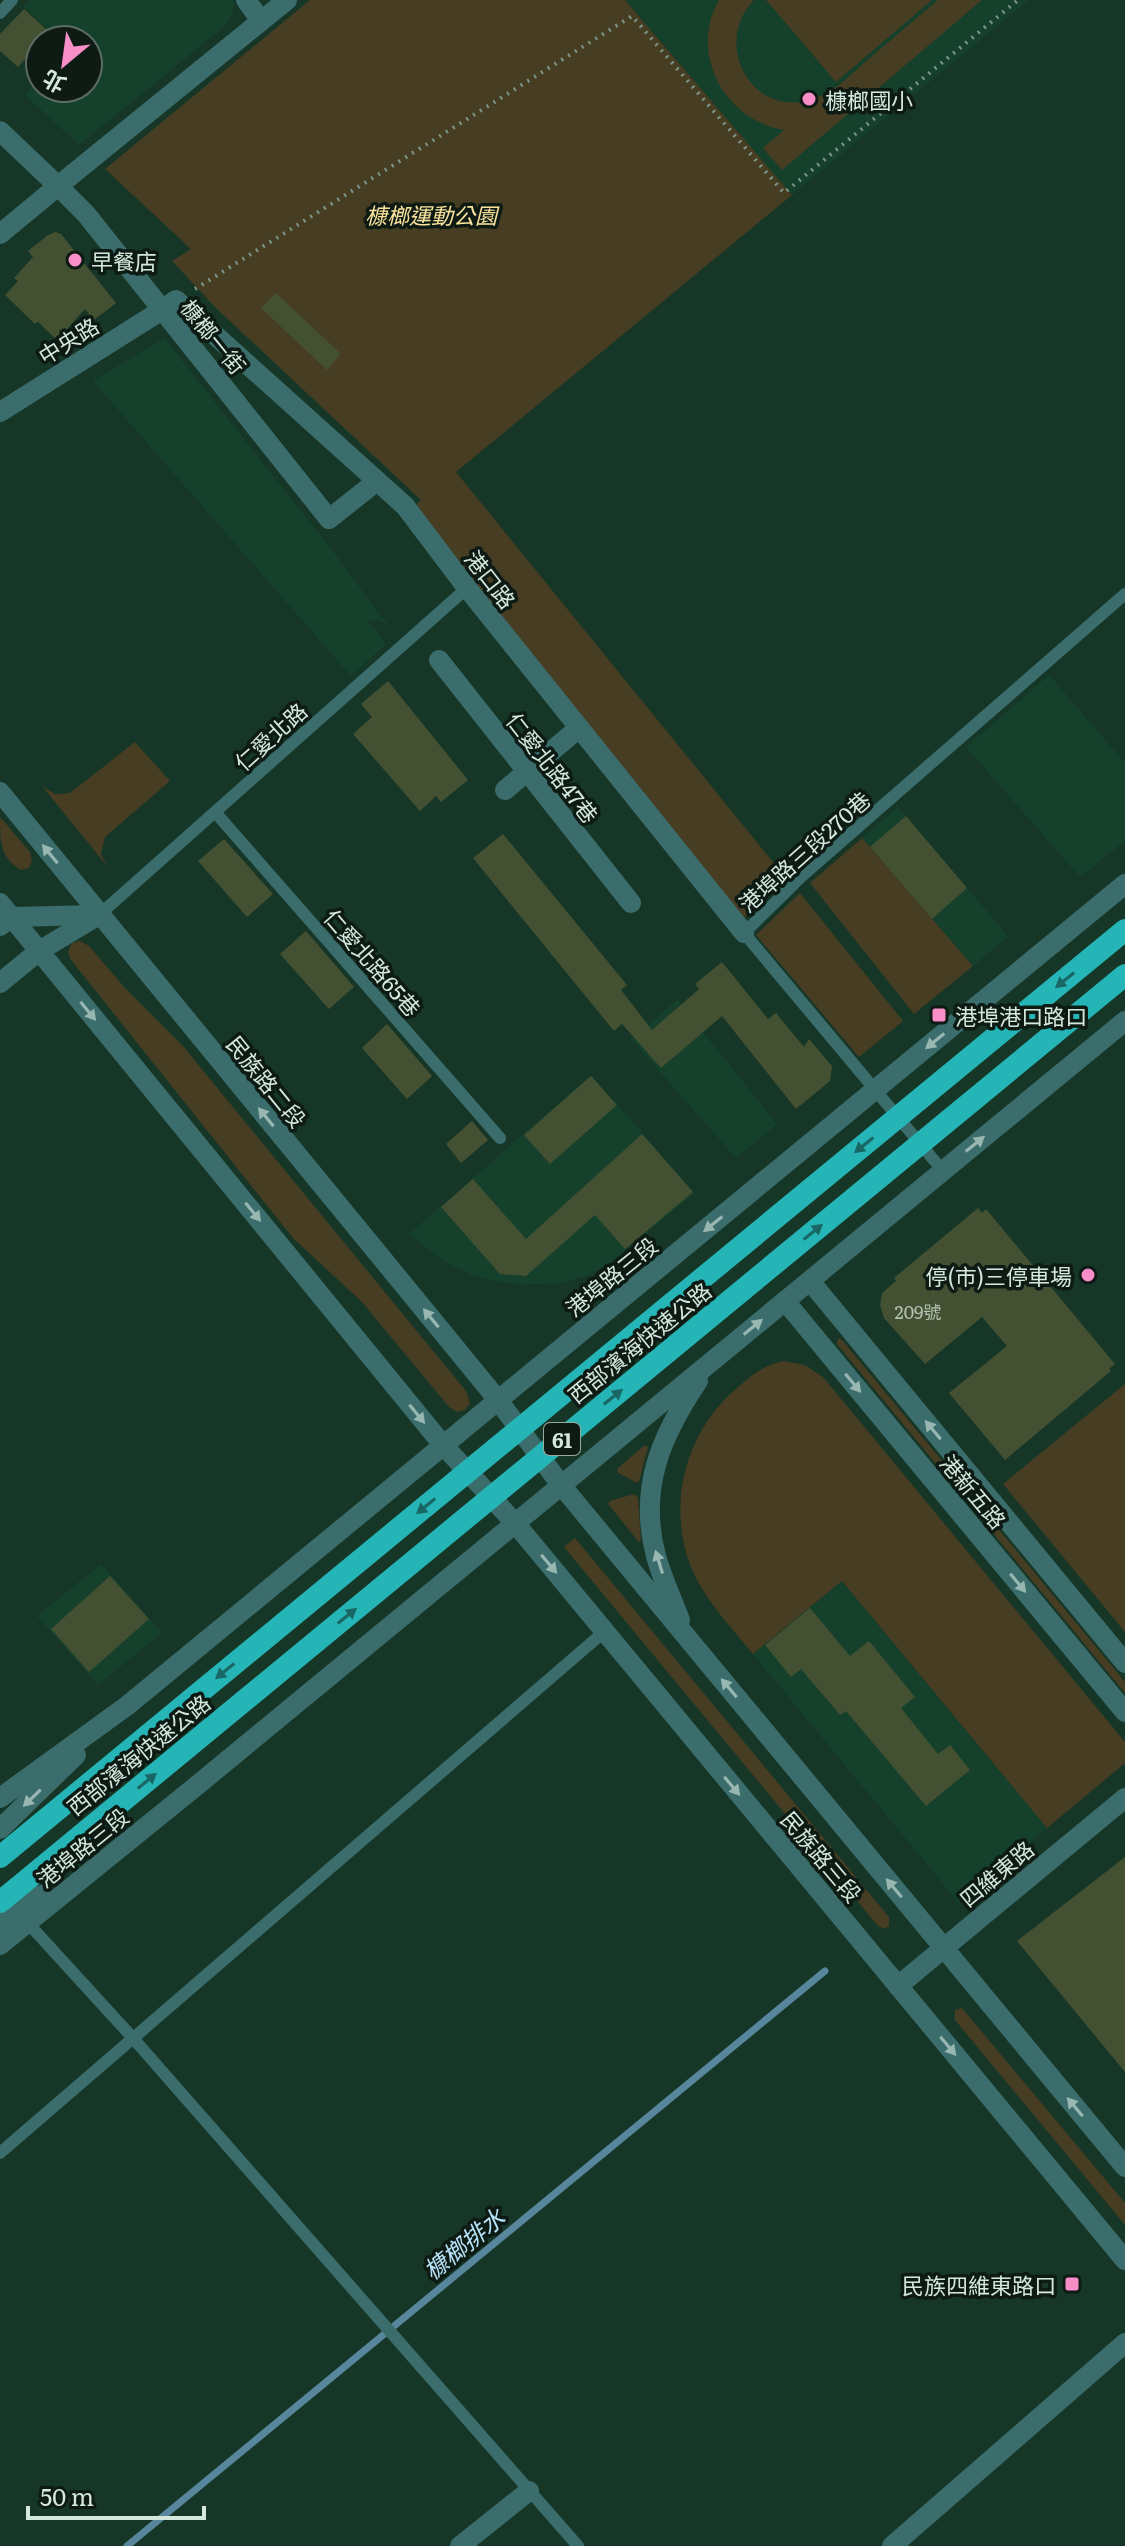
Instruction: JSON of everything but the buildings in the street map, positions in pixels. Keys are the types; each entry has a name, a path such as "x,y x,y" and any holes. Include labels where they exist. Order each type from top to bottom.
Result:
{"highway":[{"name":"西部濱海快速公路","path":"0,1857 1125,930"},
{"name":"西部濱海快速公路","path":"0,1902 1125,975"}],"street":[{"path":"246,0 261,21"},
{"path":"0,234 287,0"},
{"name":"槺榔一街","path":"0,131 86,214 169,305 329,519 377,481"},
{"name":"中央路","path":"0,412 169,305"},
{"name":"港口路","path":"169,305 405,506 467,588 744,933"},
{"name":"仁愛北路47巷","path":"439,660 631,903"},
{"path":"505,790 579,728"},
{"name":"民族路二段","path":"0,792 498,1400"},
{"name":"港埠路三段","path":"0,1798 128,1705 1125,884"},
{"path":"4,915 99,915"},
{"path":"4,915 39,951 443,1445"},
{"path":"0,983 39,951 99,915"},
{"name":"港埠路三段","path":"0,1945 1125,1021"},
{"name":"港新五路","path":"810,1281 1125,1663"},
{"name":"港新五路","path":"785,1301 1125,1712"},
{"path":"685,1635 656,1556 651,1525 651,1491 657,1460 670,1425 710,1363"},
{"name":"民族路三段","path":"498,1400 561,1485 1125,2167"},
{"name":"民族路三段","path":"443,1445 515,1523 1125,2260"},
{"name":"港埠路三段","path":"0,1829 128,1705"},
{"name":"港埠路三段","path":"0,1925 195,1787"},
{"name":"四維東路","path":"898,1986 1125,1798"},
{"path":"892,2546 1125,2343"},
{"path":"460,2546 529,2491"}],"lane":[{"path":"0,13 12,0"},
{"name":"仁愛北路","path":"99,915 467,588"},
{"name":"港埠路三段270巷","path":"943,1171 744,933 802,876 1125,594"},
{"name":"仁愛北路65巷","path":"215,812 500,1138"},
{"path":"0,2153 605,1631"},
{"path":"27,1922 132,2037 578,2546"}],"path":[{"path":"169,305 632,16 784,193 1018,0"}],"shaded area":[{"path":"30,0 233,0 234,6 226,25 79,145 35,104 104,104 104,24 42,24 24,7"},
{"name":"槺榔國小","path":"625,0 1029,0 792,195"},
{"path":"164,338 390,628 379,620 368,621 386,644 351,676 93,381"},
{"path":"1049,675 1125,763 1125,841 1080,877 966,747"},
{"path":"898,807 1008,936 973,966 862,838"},
{"path":"677,1000 777,1124 736,1158 631,1039"},
{"path":"591,1075 695,1193 610,1263 586,1276 562,1283 518,1285 476,1277 445,1262 409,1234"},
{"path":"101,1564 162,1633 98,1685 37,1616"},
{"path":"842,1581 1047,1828 958,1902 753,1654"}],"green space":[{"name":"槺榔運動公園","path":"310,0 625,0 792,195 456,472 786,878 743,919 474,583 416,505 421,500 216,308 172,261 191,249 105,169"},
{"path":"719,0 754,0 742,18 737,37 738,56 745,74 757,89 772,99 791,103 813,99 834,89 938,0 982,0 782,170 763,148 784,130 763,124 729,99 710,62 710,20"},
{"path":"766,0 932,0 836,82"},
{"path":"135,742 170,781 105,837 101,854 107,866 42,786 55,794 70,793"},
{"path":"0,817 30,852 32,860 29,868 21,870 5,854"},
{"path":"862,838 973,966 914,1014 810,883"},
{"path":"800,893 903,1021 859,1057 756,935"},
{"path":"80,941 89,946 125,988 182,1045 466,1391 470,1403 465,1410 457,1412 449,1407 362,1302 293,1238 71,960 68,952 72,943"},
{"path":"838,1338 1125,1682 1125,1693 837,1344"},
{"path":"784,1361 805,1365 823,1377 1125,1742 1125,1763 1047,1828 842,1581 753,1654 718,1612 696,1577 683,1541 680,1517 681,1493 694,1446 719,1405 737,1388 759,1371"},
{"path":"1125,1384 1125,1632 1003,1484"},
{"path":"645,1445 648,1447 639,1482 617,1472 618,1468"},
{"path":"634,1494 638,1498 639,1542 608,1504"},
{"path":"575,1538 889,1917 889,1926 885,1929 878,1926 564,1547"},
{"path":"962,2008 1125,2203 1125,2225 955,2020 955,2010"}],"waterway":[{"name":"槺榔排水","path":"127,2546 825,1971"}],"place":[{"name":"槺榔國小","path":"809,99"},
{"name":"早餐店","path":"75,260"},
{"name":"港埠港口路口","path":"939,1015"},
{"name":"停(市)三停車場","path":"1088,1275"},
{"name":"民族四維東路口","path":"1072,2284"}]}
